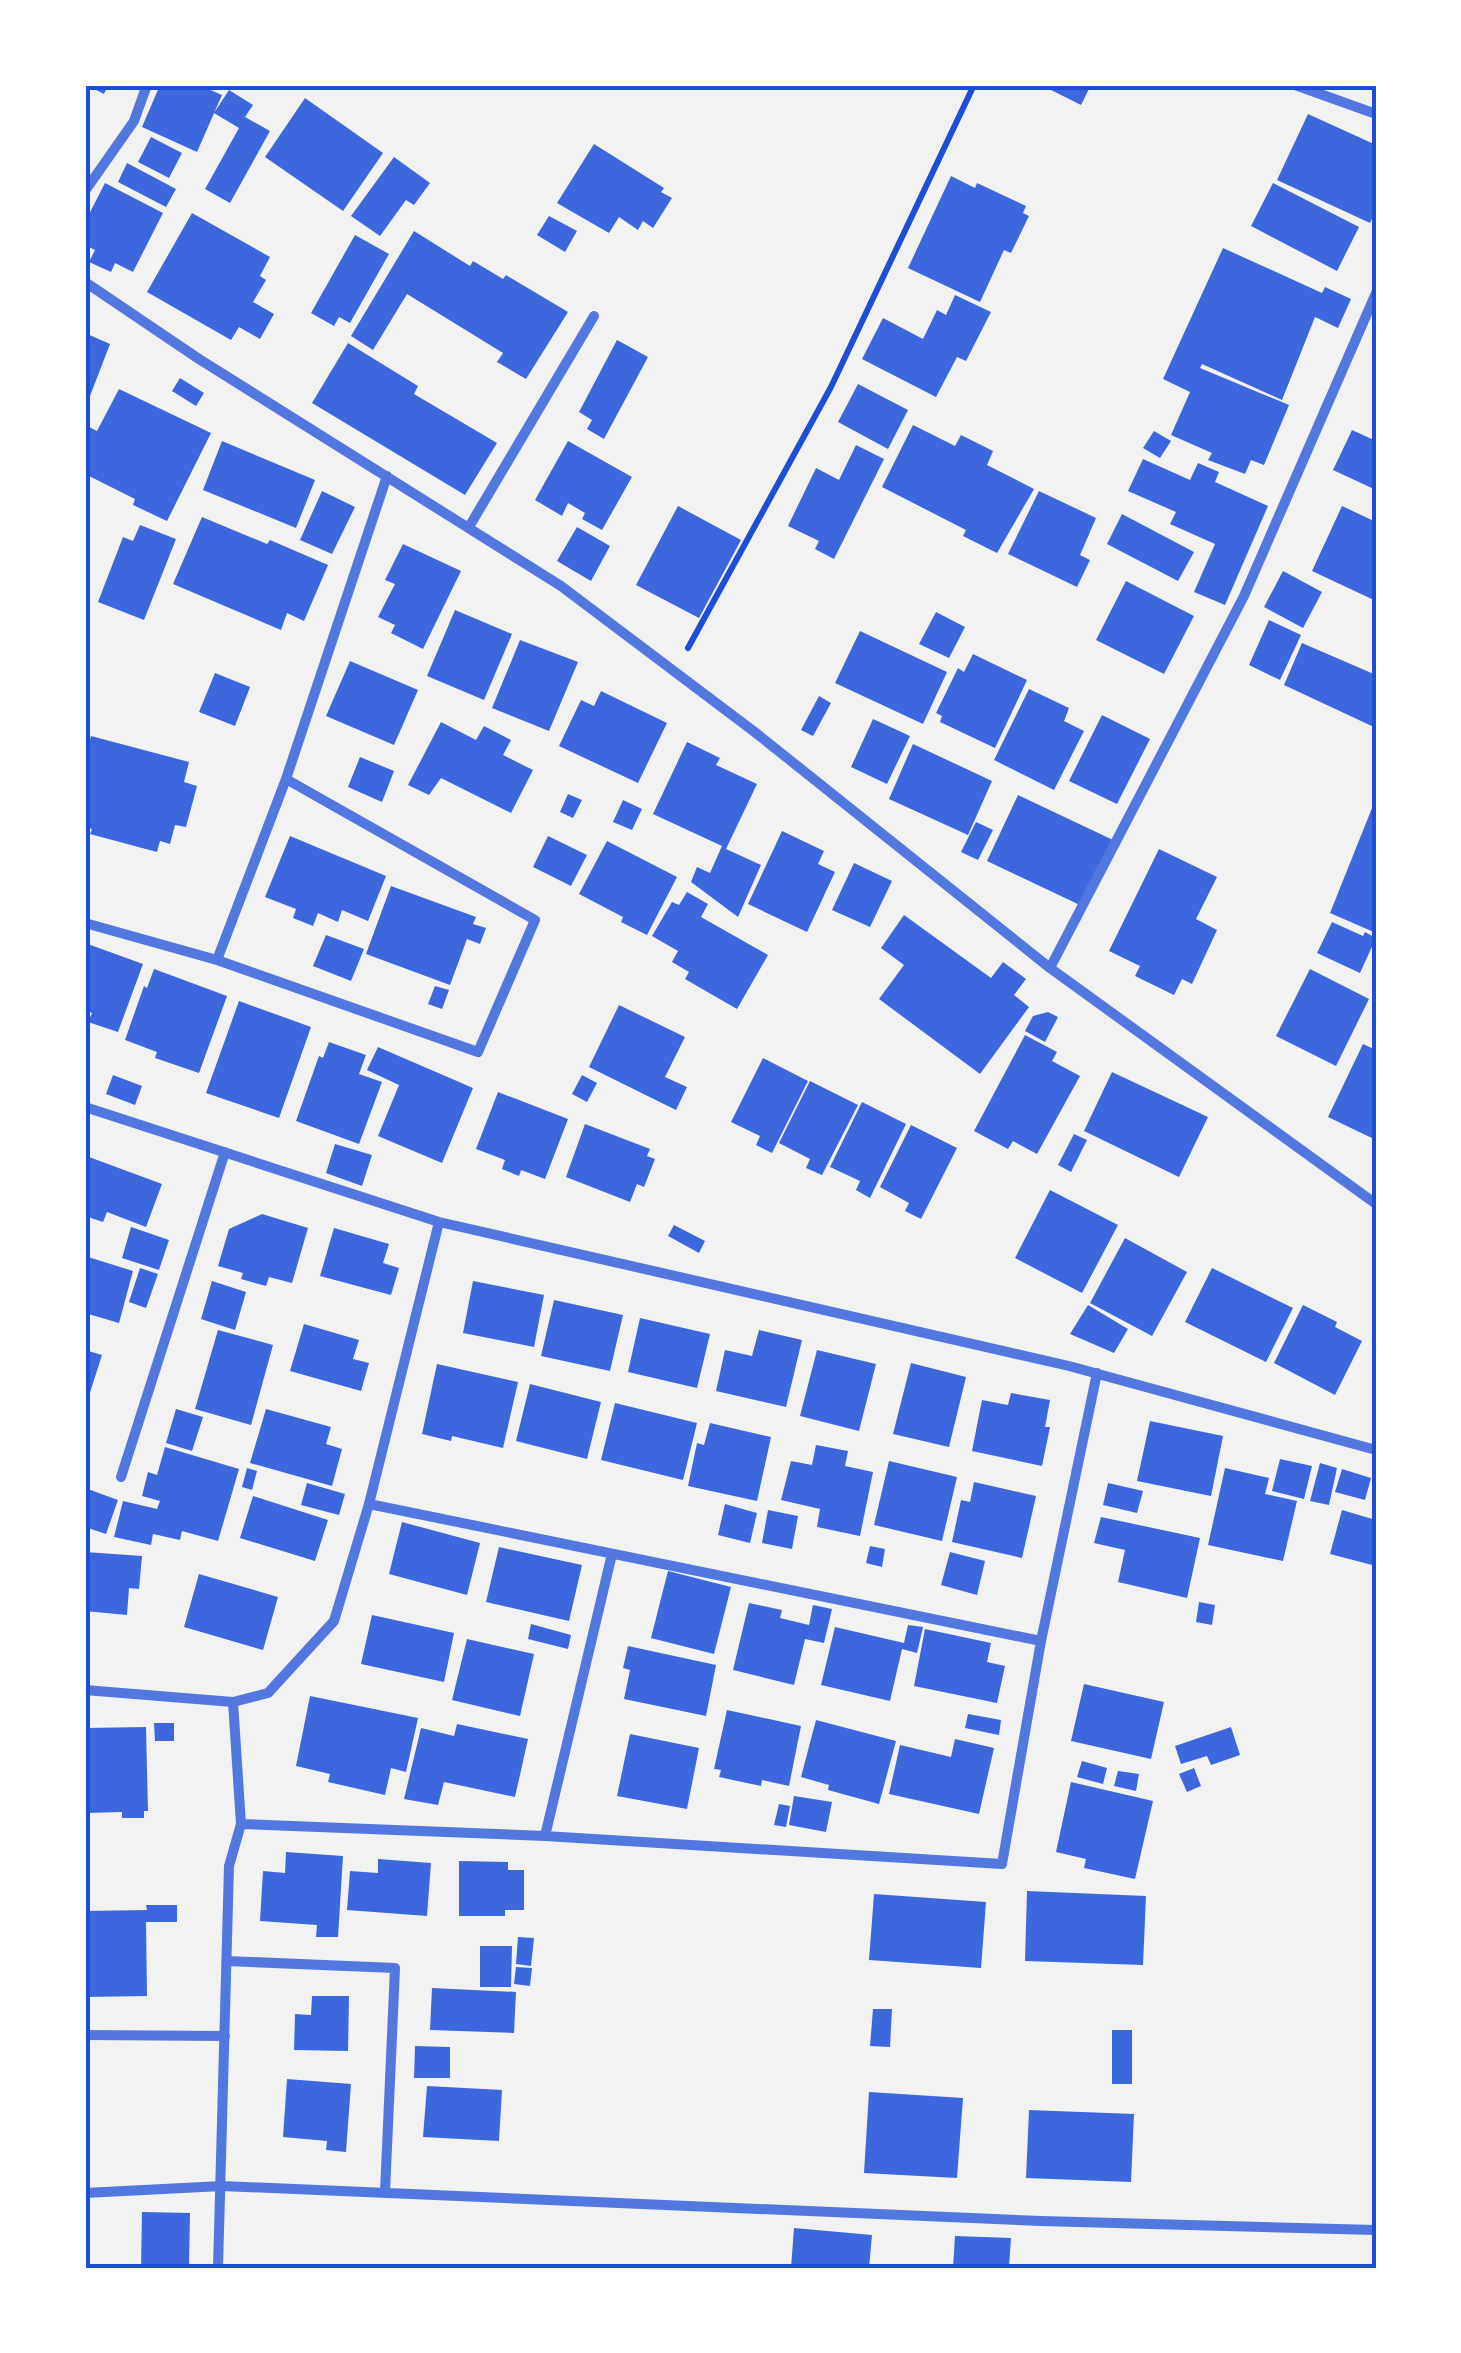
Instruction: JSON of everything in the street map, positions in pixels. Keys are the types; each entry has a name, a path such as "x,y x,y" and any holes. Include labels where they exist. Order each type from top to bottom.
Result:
{"street":[{"path":"85,191 134,122 148,85"},
{"path":"1295,85 1376,114"},
{"path":"85,282 199,359 561,586 1050,968 1376,1204"},
{"path":"1050,968 1244,596 1376,293"},
{"path":"470,527 594,316"},
{"path":"217,960 286,779 387,476"},
{"path":"85,922 217,960 478,1052 534,920 286,779"},
{"path":"85,1107 439,1222 1097,1373 1376,1450"},
{"path":"120,1476 225,1152"},
{"path":"85,1690 233,1702 268,1693 334,1621 369,1504 439,1222"},
{"path":"241,1824 546,1836 1002,1864 1041,1642 1097,1373"},
{"path":"369,1504 1041,1642"},
{"path":"546,1836 612,1554"},
{"path":"218,2268 229,1866 241,1824 233,1702"},
{"path":"227,1961 395,1968 385,2192"},
{"path":"85,2034 225,2036"},
{"path":"85,2193 222,2186 1041,2221 1376,2230"}],"path":[{"path":"675,672 831,387 974,85"}],"building":[{"path":"86,85 108,85 104,94"},
{"path":"160,85 199,85 222,95 197,152 142,127"},
{"path":"1041,85 1091,85 1081,105"},
{"path":"229,90 253,105 245,117 270,131 230,203 205,189 239,128 214,113"},
{"path":"305,98 383,153 343,211 265,157"},
{"path":"1308,114 1376,145 1376,210 1370,223 1277,180"},
{"path":"151,137 182,153 169,178 138,162"},
{"path":"594,144 664,188 661,192 672,198 653,228 643,221 638,230 619,217 609,233 557,203"},
{"path":"394,157 430,183 414,205 406,200 380,236 351,216"},
{"path":"127,163 176,189 166,207 118,182"},
{"path":"951,176 975,188 977,183 1026,206 1023,213 1029,216 1011,253 1004,250 980,302 908,268"},
{"path":"105,183 163,213 133,272 115,263 111,272 89,262 95,250 85,245 85,222"},
{"path":"1273,183 1359,227 1337,271 1251,226"},
{"path":"192,213 270,257 260,276 266,280 253,302 274,314 260,339 239,327 231,340 147,292"},
{"path":"549,216 577,231 565,252 537,235"},
{"path":"414,231 470,266 473,261 503,279 506,275 568,312 526,379 497,362 503,353 407,294 373,350 351,336"},
{"path":"355,235 389,254 350,323 339,317 334,326 311,313"},
{"path":"1223,248 1322,293 1325,287 1351,299 1338,328 1315,317 1282,400 1202,364 1200,368 1289,405 1264,465 1251,460 1245,474 1208,460 1212,453 1171,435 1190,392 1163,379"},
{"path":"955,295 991,312 966,361 957,357 936,397 862,359 883,318 923,339 937,310 946,315"},
{"path":"85,333 110,344 85,409"},
{"path":"617,340 648,357 604,439 587,429 592,420 579,412"},
{"path":"348,343 418,386 414,394 497,443 465,495 312,403"},
{"path":"180,378 204,393 196,406 172,391"},
{"path":"858,384 908,410 888,449 838,422"},
{"path":"119,389 211,433 167,521 133,505 135,499 85,474 85,425 97,431"},
{"path":"913,425 955,446 961,435 993,451 987,465 1034,489 997,553 963,536 966,530 882,487"},
{"path":"1352,430 1376,441 1376,490 1333,470"},
{"path":"1154,431 1171,441 1160,458 1143,448"},
{"path":"222,441 315,480 296,528 203,490"},
{"path":"568,441 632,477 602,530 582,519 585,513 568,503 562,516 535,500"},
{"path":"856,445 884,459 834,559 815,549 819,541 788,526 816,468 839,480"},
{"path":"1143,459 1190,480 1198,463 1219,472 1215,482 1268,506 1225,605 1194,592 1215,544 1170,524 1176,512 1128,491"},
{"path":"322,491 355,507 332,554 300,540"},
{"path":"1039,491 1096,518 1080,555 1090,560 1077,587 1008,554"},
{"path":"678,506 741,540 699,618 636,585"},
{"path":"1342,506 1376,522 1376,601 1312,571"},
{"path":"1122,514 1194,552 1178,581 1107,544"},
{"path":"202,517 328,565 304,621 287,613 281,630 173,584"},
{"path":"140,525 176,539 144,620 98,602 123,537 133,541"},
{"path":"577,527 610,546 591,581 557,561"},
{"path":"403,544 461,571 423,649 391,633 395,625 378,617 395,584 385,580"},
{"path":"1283,571 1322,592 1303,628 1264,607"},
{"path":"1126,581 1194,616 1164,674 1096,640"},
{"path":"455,610 512,634 484,700 427,676"},
{"path":"936,612 965,627 949,658 919,644"},
{"path":"1269,620 1301,635 1280,680 1249,665"},
{"path":"860,631 947,672 923,724 835,683"},
{"path":"520,640 578,662 549,731 492,708"},
{"path":"1302,643 1376,675 1376,728 1284,685"},
{"path":"973,654 1027,680 995,748 940,722 942,716 936,713 958,668 964,672"},
{"path":"350,661 418,690 394,745 326,716"},
{"path":"215,673 250,687 235,726 199,712"},
{"path":"1029,689 1069,708 1064,721 1084,731 1054,790 994,760"},
{"path":"601,691 667,723 638,783 559,746 581,700 594,706"},
{"path":"819,696 831,703 813,736 801,730"},
{"path":"1102,715 1150,739 1117,804 1069,781"},
{"path":"873,719 910,736 887,784 851,767"},
{"path":"441,722 476,740 484,726 511,740 503,755 533,770 511,813 441,778 429,795 408,785"},
{"path":"91,736 189,762 184,782 197,786 186,827 175,825 170,844 160,841 157,852 90,834 92,829 85,827 85,758"},
{"path":"687,742 720,758 716,765 757,784 726,849 761,865 738,917 691,882 697,867 710,873 722,846 653,814"},
{"path":"913,744 992,781 968,835 889,799"},
{"path":"360,757 394,771 382,802 348,787"},
{"path":"568,794 582,800 573,818 560,812"},
{"path":"1018,795 1113,840 1082,906 987,861"},
{"path":"1376,798 1376,933 1330,913"},
{"path":"623,800 642,809 632,830 613,822"},
{"path":"976,822 993,830 978,860 961,852"},
{"path":"782,831 824,851 818,864 835,872 807,932 748,904"},
{"path":"290,836 386,876 368,921 342,910 338,922 318,913 313,926 293,918 296,909 265,897"},
{"path":"548,836 587,855 571,886 533,867"},
{"path":"607,841 677,877 647,935 621,922 623,917 579,894"},
{"path":"1159,849 1217,877 1196,919 1217,930 1192,984 1182,979 1174,995 1135,976 1140,966 1109,951"},
{"path":"854,863 892,881 870,927 832,910"},
{"path":"391,886 476,917 473,924 486,928 480,944 467,939 450,985 366,954"},
{"path":"687,892 708,904 701,917 768,955 737,1009 685,979 689,972 672,962 678,951 652,936 672,902 679,905"},
{"path":"904,915 991,978 1003,962 1026,979 1014,995 1029,1007 980,1074 879,999 904,965 881,948"},
{"path":"1332,922 1376,938 1360,973 1317,953"},
{"path":"326,935 364,949 351,981 313,966"},
{"path":"85,943 143,964 118,1032 88,1022 92,1013 85,1010"},
{"path":"154,969 227,996 199,1073 155,1058 157,1052 125,1040"},
{"path":"1310,969 1369,999 1336,1066 1276,1036"},
{"path":"435,986 449,990 442,1009 428,1004"},
{"path":"239,1001 311,1027 279,1118 206,1093"},
{"path":"619,1005 685,1037 665,1077 687,1087 676,1110 589,1067"},
{"path":"1048,1012 1058,1017 1045,1042 1025,1031 1033,1016"},
{"path":"1025,1035 1057,1052 1052,1061 1080,1076 1037,1154 1013,1141 1008,1149 974,1131"},
{"path":"329,1042 366,1055 359,1074 382,1082 359,1144 296,1121 319,1056 323,1058"},
{"path":"1363,1044 1376,1050 1376,1140 1328,1117"},
{"path":"378,1047 473,1088 442,1163 378,1136 399,1085 367,1070"},
{"path":"763,1058 808,1081 772,1153 756,1145 760,1136 731,1122"},
{"path":"1112,1072 1208,1117 1179,1177 1084,1131"},
{"path":"113,1075 142,1086 135,1105 106,1094"},
{"path":"582,1075 597,1083 587,1102 572,1094"},
{"path":"810,1081 858,1105 822,1175 806,1168 810,1159 779,1143"},
{"path":"498,1092 568,1119 545,1179 521,1170 519,1176 502,1169 505,1160 476,1149"},
{"path":"862,1102 906,1124 870,1198 856,1190 860,1181 830,1167"},
{"path":"585,1124 650,1149 647,1156 655,1159 644,1187 637,1184 630,1202 566,1177"},
{"path":"911,1125 957,1148 921,1219 905,1211 909,1203 880,1187"},
{"path":"1074,1134 1087,1140 1071,1172 1058,1165"},
{"path":"335,1144 372,1155 362,1186 326,1173"},
{"path":"89,1157 162,1184 146,1227 107,1212 103,1222 85,1216 85,1167"},
{"path":"1050,1190 1118,1225 1082,1293 1015,1258"},
{"path":"262,1214 308,1228 292,1283 269,1277 266,1286 241,1279 243,1273 218,1266 229,1229"},
{"path":"674,1225 705,1241 699,1253 668,1236"},
{"path":"131,1227 169,1240 159,1270 122,1258"},
{"path":"334,1228 389,1244 383,1263 399,1268 391,1295 320,1276"},
{"path":"1125,1238 1187,1272 1152,1336 1090,1303"},
{"path":"85,1256 133,1271 119,1323 85,1313"},
{"path":"140,1268 158,1274 146,1308 129,1302"},
{"path":"1212,1268 1293,1308 1266,1362 1185,1322"},
{"path":"212,1281 246,1292 235,1330 201,1319"},
{"path":"473,1281 544,1295 534,1347 463,1333"},
{"path":"554,1300 623,1315 610,1371 541,1356"},
{"path":"1088,1305 1128,1329 1114,1353 1070,1334"},
{"path":"1303,1305 1337,1322 1335,1327 1362,1341 1335,1395 1274,1363"},
{"path":"640,1318 710,1334 697,1388 628,1372"},
{"path":"304,1324 359,1340 353,1359 369,1363 361,1391 290,1371"},
{"path":"218,1330 273,1345 251,1425 195,1409"},
{"path":"759,1330 802,1340 786,1407 716,1391 725,1350 752,1356"},
{"path":"85,1350 102,1355 86,1405 85,1405"},
{"path":"817,1350 876,1364 859,1431 800,1416"},
{"path":"911,1363 966,1377 949,1447 893,1434"},
{"path":"437,1364 518,1382 503,1448 452,1436 451,1441 422,1434"},
{"path":"530,1384 601,1402 587,1459 516,1441"},
{"path":"1011,1393 1050,1400 1045,1427 1050,1427 1042,1466 972,1451 982,1400 1008,1405"},
{"path":"615,1403 697,1423 683,1480 601,1460"},
{"path":"176,1409 203,1417 192,1451 166,1443"},
{"path":"266,1409 331,1427 326,1444 342,1449 332,1486 250,1463"},
{"path":"1150,1421 1223,1436 1211,1496 1137,1481"},
{"path":"710,1423 771,1437 757,1501 688,1486 697,1443 704,1445"},
{"path":"816,1445 848,1451 845,1466 873,1472 860,1536 817,1527 820,1509 781,1500 791,1461 812,1465"},
{"path":"165,1447 239,1469 218,1541 182,1531 180,1540 153,1534 151,1545 114,1537 123,1501 157,1509 160,1501 142,1496 148,1472 157,1475"},
{"path":"1280,1459 1312,1466 1304,1499 1272,1491"},
{"path":"889,1461 957,1477 942,1541 874,1525"},
{"path":"1320,1463 1337,1468 1329,1505 1310,1501"},
{"path":"247,1468 257,1471 252,1490 242,1487"},
{"path":"1225,1468 1269,1478 1265,1494 1297,1501 1283,1561 1208,1545"},
{"path":"1342,1469 1371,1478 1365,1500 1335,1492"},
{"path":"974,1482 1036,1496 1022,1558 952,1542 961,1500 970,1502"},
{"path":"307,1483 345,1494 339,1515 301,1505"},
{"path":"1108,1483 1143,1491 1137,1513 1103,1505"},
{"path":"85,1488 118,1500 106,1534 85,1527"},
{"path":"253,1496 328,1520 315,1561 240,1538"},
{"path":"725,1504 757,1513 750,1543 718,1535"},
{"path":"768,1510 798,1516 792,1549 762,1543"},
{"path":"1342,1510 1376,1520 1376,1566 1330,1554"},
{"path":"1101,1517 1200,1538 1187,1598 1118,1582 1125,1550 1094,1543"},
{"path":"402,1522 480,1543 467,1595 389,1574"},
{"path":"870,1546 885,1549 882,1567 866,1563"},
{"path":"499,1547 582,1565 569,1621 486,1602"},
{"path":"85,1552 142,1556 139,1589 129,1588 127,1615 85,1611"},
{"path":"950,1552 985,1561 977,1595 941,1585"},
{"path":"668,1571 731,1587 714,1654 651,1638"},
{"path":"199,1574 278,1597 263,1650 184,1627"},
{"path":"1199,1602 1215,1605 1212,1625 1196,1622"},
{"path":"749,1603 782,1610 780,1618 809,1625 813,1605 832,1609 824,1643 805,1639 794,1685 733,1670"},
{"path":"372,1615 454,1633 444,1682 361,1664"},
{"path":"531,1624 571,1635 568,1649 528,1639"},
{"path":"908,1625 923,1627 917,1653 902,1649 890,1701 821,1685 835,1627 904,1643"},
{"path":"925,1629 991,1643 987,1662 1005,1666 997,1703 914,1686"},
{"path":"467,1639 534,1654 520,1716 452,1700"},
{"path":"628,1646 716,1665 706,1716 624,1699 630,1670 623,1668"},
{"path":"1084,1684 1164,1702 1151,1759 1071,1741"},
{"path":"310,1696 418,1718 406,1772 391,1768 385,1795 328,1782 330,1774 296,1766"},
{"path":"727,1710 801,1726 789,1786 762,1780 761,1786 719,1777 721,1770 714,1769"},
{"path":"968,1714 1001,1720 999,1735 965,1728"},
{"path":"816,1720 896,1741 879,1804 828,1790 829,1785 801,1777"},
{"path":"154,1723 174,1723 174,1741 155,1741"},
{"path":"457,1724 528,1739 515,1797 444,1782 438,1805 404,1799 421,1728 454,1736"},
{"path":"146,1727 148,1811 144,1811 144,1818 122,1818 122,1812 85,1813 85,1728"},
{"path":"1231,1727 1240,1755 1211,1765 1207,1756 1181,1764 1175,1746"},
{"path":"630,1734 699,1748 687,1809 617,1796"},
{"path":"955,1739 994,1748 979,1814 889,1794 900,1745 951,1757"},
{"path":"1082,1761 1107,1768 1103,1784 1077,1777"},
{"path":"1194,1768 1201,1786 1187,1792 1179,1774"},
{"path":"1118,1771 1139,1774 1136,1791 1114,1786"},
{"path":"1071,1782 1153,1801 1135,1879 1084,1868 1086,1859 1056,1852"},
{"path":"794,1796 832,1802 826,1832 789,1825"},
{"path":"779,1804 790,1806 786,1827 774,1825"},
{"path":"286,1852 343,1856 338,1937 316,1937 317,1925 260,1921 263,1871 285,1873"},
{"path":"378,1859 431,1863 427,1916 347,1910 350,1871 378,1873"},
{"path":"459,1861 508,1862 508,1870 524,1870 524,1910 505,1910 505,1916 459,1916"},
{"path":"1027,1891 1146,1896 1143,1965 1025,1961"},
{"path":"874,1894 986,1902 981,1968 869,1960"},
{"path":"146,1905 177,1905 177,1922 146,1922 147,1996 85,1997 85,1911 147,1910"},
{"path":"518,1937 534,1938 531,1966 516,1964"},
{"path":"480,1946 512,1946 511,1987 480,1987"},
{"path":"516,1967 532,1968 530,1986 514,1984"},
{"path":"432,1988 516,1992 514,2033 430,2030"},
{"path":"312,1996 349,1996 348,2051 294,2050 295,2014 311,2015"},
{"path":"873,2009 892,2009 890,2047 870,2046"},
{"path":"1112,2030 1132,2030 1132,2084 1112,2084"},
{"path":"415,2046 450,2047 450,2078 414,2078"},
{"path":"287,2079 351,2084 346,2152 326,2150 327,2141 283,2137"},
{"path":"427,2086 502,2090 499,2141 423,2137"},
{"path":"869,2092 963,2098 957,2178 864,2173"},
{"path":"1029,2110 1134,2114 1131,2182 1026,2178"},
{"path":"142,2212 190,2213 189,2268 141,2268"},
{"path":"794,2228 872,2235 869,2268 791,2268"},
{"path":"955,2236 1011,2238 1009,2268 953,2268"}]}
